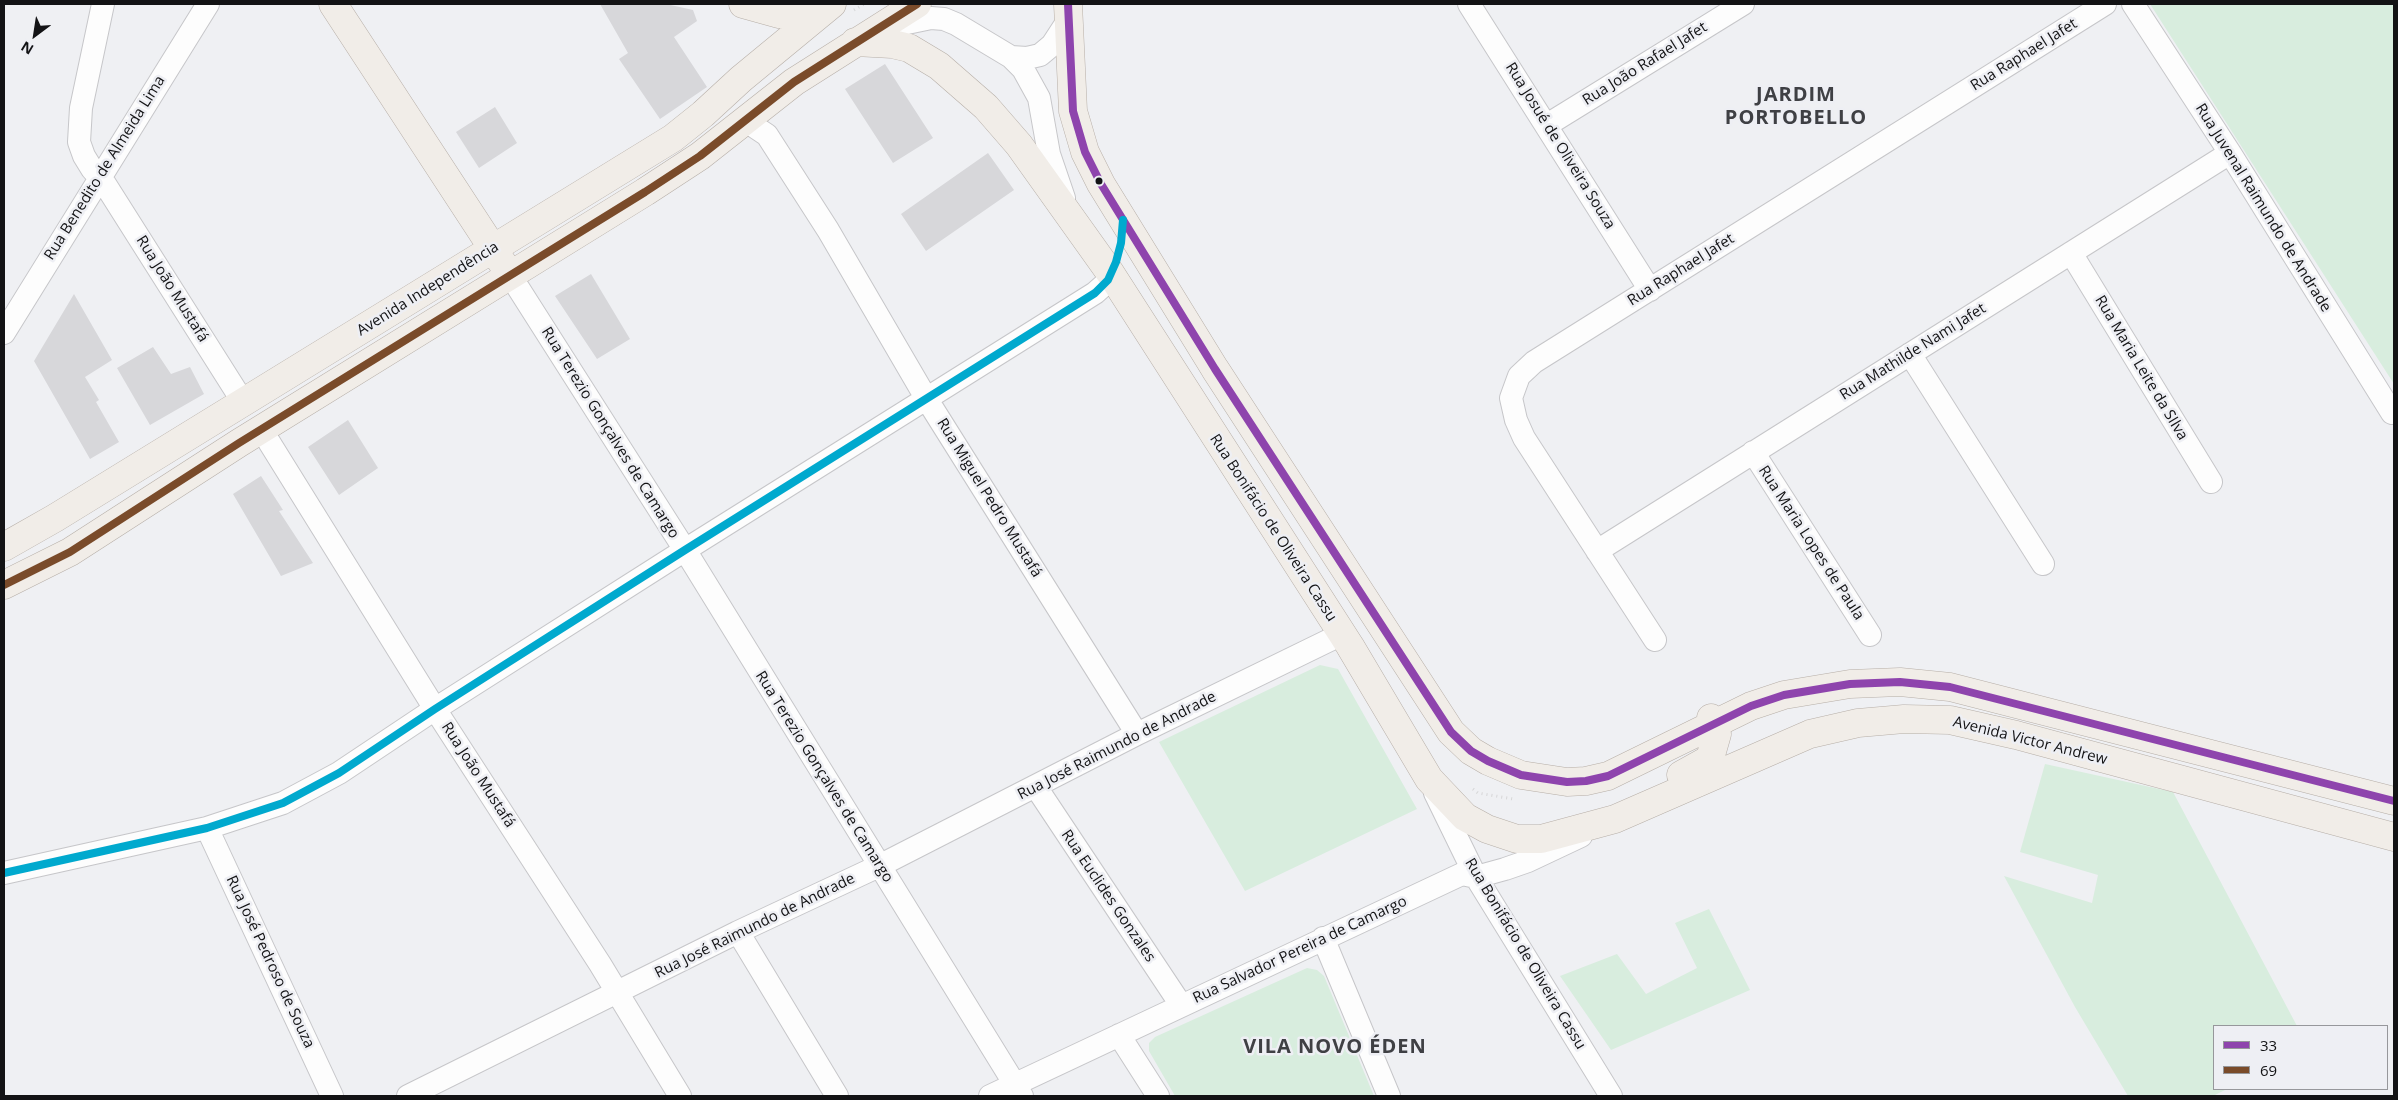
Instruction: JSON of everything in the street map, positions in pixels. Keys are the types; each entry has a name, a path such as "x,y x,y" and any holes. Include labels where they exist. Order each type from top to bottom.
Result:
{"main road":[{"name":"Rua Terezio Gonçalves de Camargo","path":"333,4 510,275"},
{"path":"743,4 780,14 798,16 826,9"},
{"name":"Avenida Independência","path":"4,585 70,552 261,429 677,171 700,156 794,82 917,4"},
{"name":"Avenida Independência","path":"4,547 55,518 673,138 826,9"},
{"path":"1068,13 1073,111 1085,152 1101,184 1226,385 1438,713 1451,732 1471,751 1496,765 1521,775 1567,782 1586,781 1608,776 1717,721 1751,706 1784,695 1850,684 1900,682 1950,687 2394,801"},
{"name":"Rua Bonifácio de Oliveira Cassu","path":"856,42 892,44 909,48 939,66 986,107 1019,145 1111,274 1342,634 1429,779"},
{"path":"1111,274 1121,243 1123,220"},
{"path":"261,429 258,419 264,409 325,368 344,340"},
{"path":"1342,634 1359,638 1380,649 1419,699 1438,713"},
{"name":"Avenida Victor Andrew","path":"1429,779 1465,817 1487,830 1517,839 1541,839 1614,819 1810,734 1858,723 1895,720 1950,720 2016,735 2394,837"},
{"path":"1661,798 1674,779 1708,760 1717,741 1717,721"}],"street":[{"name":"Rua João Mustafá","path":"103,4 81,108 79,127 80,142 84,156 98,178 106,184 243,402"},
{"name":"Rua Benedito de Almeida Lima","path":"4,333 98,178 208,4"},
{"name":"Rua Josué de Oliveira Souza","path":"1469,4 1650,290"},
{"name":"Rua João Rafael Jafet","path":"1547,125 1743,4"},
{"name":"Rua Raphael Jafet","path":"1655,640 1524,438 1516,420 1511,398 1520,376 1534,362 2105,4"},
{"name":"Rua Juvenal Raimundo de Andrade","path":"2133,4 2230,153 2392,413"},
{"path":"1011,58 1027,58 1040,55 1052,45 1068,13"},
{"path":"856,42 907,23 931,18 944,19 956,24 1011,58 1023,69 1040,98 1049,154 1059,186 1076,224"},
{"name":"Rua Miguel Pedro Mustafá","path":"737,125 745,123 752,125 767,134 828,230 926,398 1137,734"},
{"name":"Rua Mathilde Nami Jafet","path":"1597,551 2230,153"},
{"name":"Rua Maria Leite da SIlva","path":"2071,253 2211,482"},
{"path":"4,873 207,828 283,804 339,773 435,709 685,550 1095,293 1104,285 1111,274"},
{"name":"Rua Terezio Gonçalves de Camargo","path":"510,275 685,550 1018,1090"},
{"path":"1910,354 2043,564"},
{"name":"Rua João Mustafá","path":"261,429 435,709 618,993 680,1096"},
{"name":"Rua Maria Lopes de Paula","path":"1753,452 1870,635"},
{"name":"Rua José Raimundo de Andrade","path":"408,1096 738,932 879,866 1137,734 1342,634"},
{"name":"Rua Bonifácio de Oliveira Cassu","path":"1429,779 1476,877 1612,1096"},
{"name":"Rua Euclides Gonzales","path":"1036,787 1181,1005"},
{"name":"Rua Salvador Pereira de Camargo","path":"990,1096 1018,1090 1181,1005 1462,874 1476,877 1528,861 1614,819"},
{"name":"Rua José Pedroso de Souza","path":"207,828 332,1096"},
{"path":"738,932 837,1096"},
{"path":"1323,938 1389,1096"},
{"path":"1120,1036 1158,1096"}],"green space":[{"path":"2150,4 2394,4 2394,384"},
{"path":"1320,665 1338,669 1417,809 1245,891 1159,742"},
{"path":"2045,764 2173,792 2296,1025 2213,1025 2213,1090 2225,1090 2213,1096 2128,1096 2075,1007 2004,876 2092,903 2098,875 2020,852"},
{"path":"1709,909 1750,990 1611,1050 1560,976 1617,954 1646,994 1697,968 1675,923"},
{"path":"1307,968 1317,970 1324,976 1374,1096 1175,1096 1149,1051 1149,1043 1155,1037"}],"building":[{"path":"600,4 666,4 693,10 697,21 674,37 707,87 660,119 619,59 628,53"},
{"path":"885,64 933,138 893,163 845,89"},
{"path":"495,107 517,143 479,168 456,132"},
{"path":"988,153 1014,190 926,251 901,214"},
{"path":"591,274 630,339 597,359 555,296"},
{"path":"74,294 112,360 85,377 99,400 96,402 119,442 90,459 34,361"},
{"path":"153,347 171,374 190,367 204,394 150,425 117,368"},
{"path":"348,420 378,468 339,495 308,447"},
{"path":"261,476 283,510 279,511 313,563 281,576 233,494"}],"transit line":[{"name":"69","path":"4,585 70,552 239,443 645,192 700,156 794,82 917,4"},
{"name":"33","path":"1068,4 1073,111 1085,152 1101,184 1215,369 1451,732 1471,751 1488,761 1521,775 1567,782 1586,781 1608,776 1751,706 1784,695 1850,684 1900,682 1950,687 2394,801"},
{"path":"4,873 207,828 283,803 339,773 435,709 685,550 1095,293 1108,280 1116,262 1121,243 1123,220"}],"district":[{"name":"JARDIM PORTOBELLO","path":"1796,106"},
{"name":"VILA NOVO ÉDEN","path":"1335,1047"}]}
